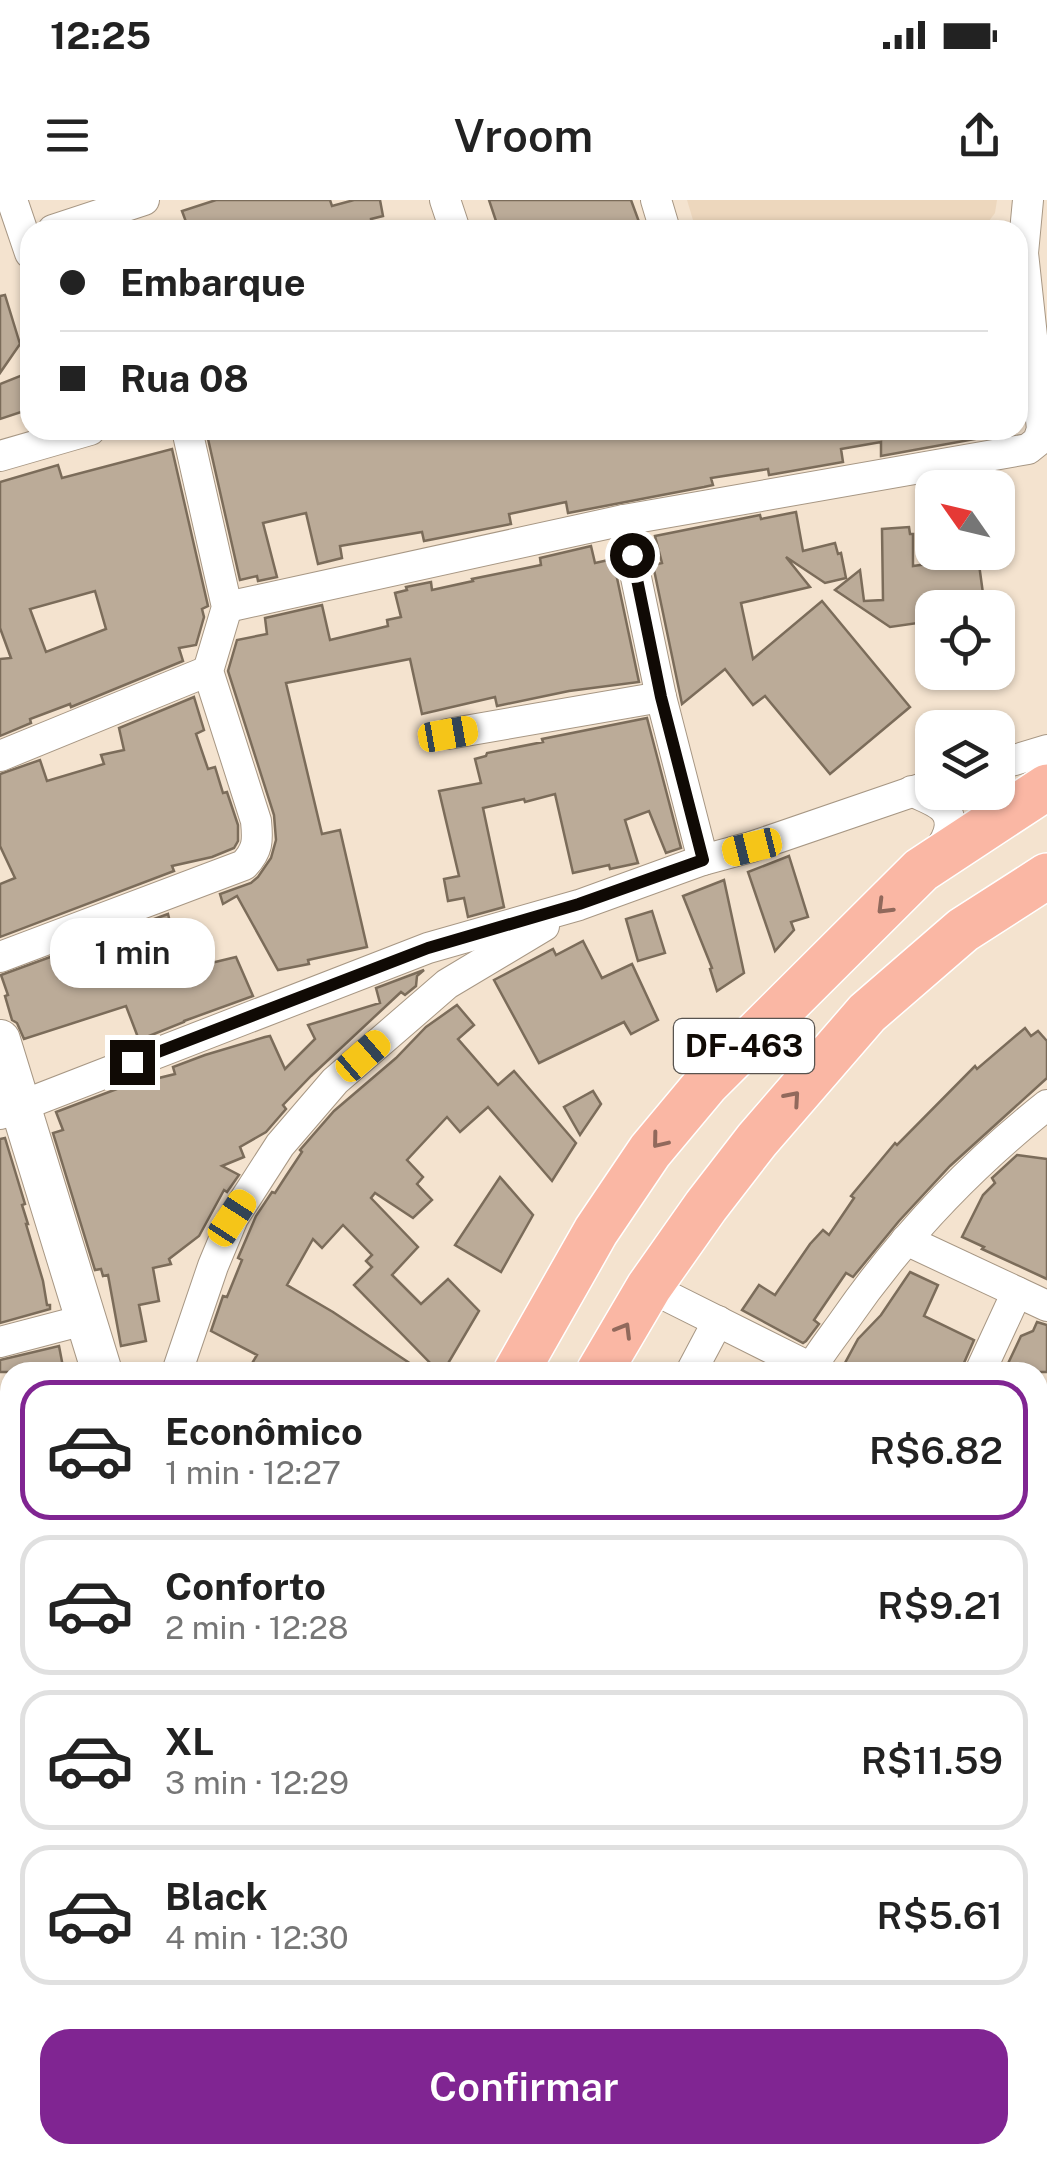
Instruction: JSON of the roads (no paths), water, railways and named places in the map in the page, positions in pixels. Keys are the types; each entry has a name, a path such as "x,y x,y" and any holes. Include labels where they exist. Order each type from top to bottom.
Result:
{"main road":[{"name":"DF-463","path":"522,1362 596,1232 650,1152 706,1084 921,870 1047,788"},
{"name":"DF-463","path":"605,1362 649,1287 706,1206 757,1140 868,1013 963,930 1047,876"},
{"path":"706,1084 716,1127 728,1136 757,1140"}],"street":[{"path":"90,220 144,200"},
{"path":"227,606 624,520 1028,449 1038,441 1042,429 1028,200"},
{"path":"0,456 54,440"},
{"path":"0,957 244,865 256,852 256,821 208,671 227,606 189,440"},
{"path":"624,520 661,697 703,860"},
{"path":"0,756 208,671"},
{"path":"448,734 661,697"},
{"path":"1015,760 1047,750"},
{"path":"10,1109 428,948 579,904 915,790"},
{"path":"921,870 945,844 950,824 945,810"},
{"path":"180,1362 232,1218 280,1144 335,1081 447,984 579,904"},
{"path":"428,948 447,984"},
{"path":"0,1040 10,1109 99,1362"},
{"path":"816,1362 906,1240 969,1175 1041,1118"},
{"path":"906,1240 1047,1306"},
{"path":"649,1287 795,1362"},
{"path":"985,1362 1017,1292"},
{"path":"0,1342 84,1320"},
{"path":"696,1362 718,1321"}]}
